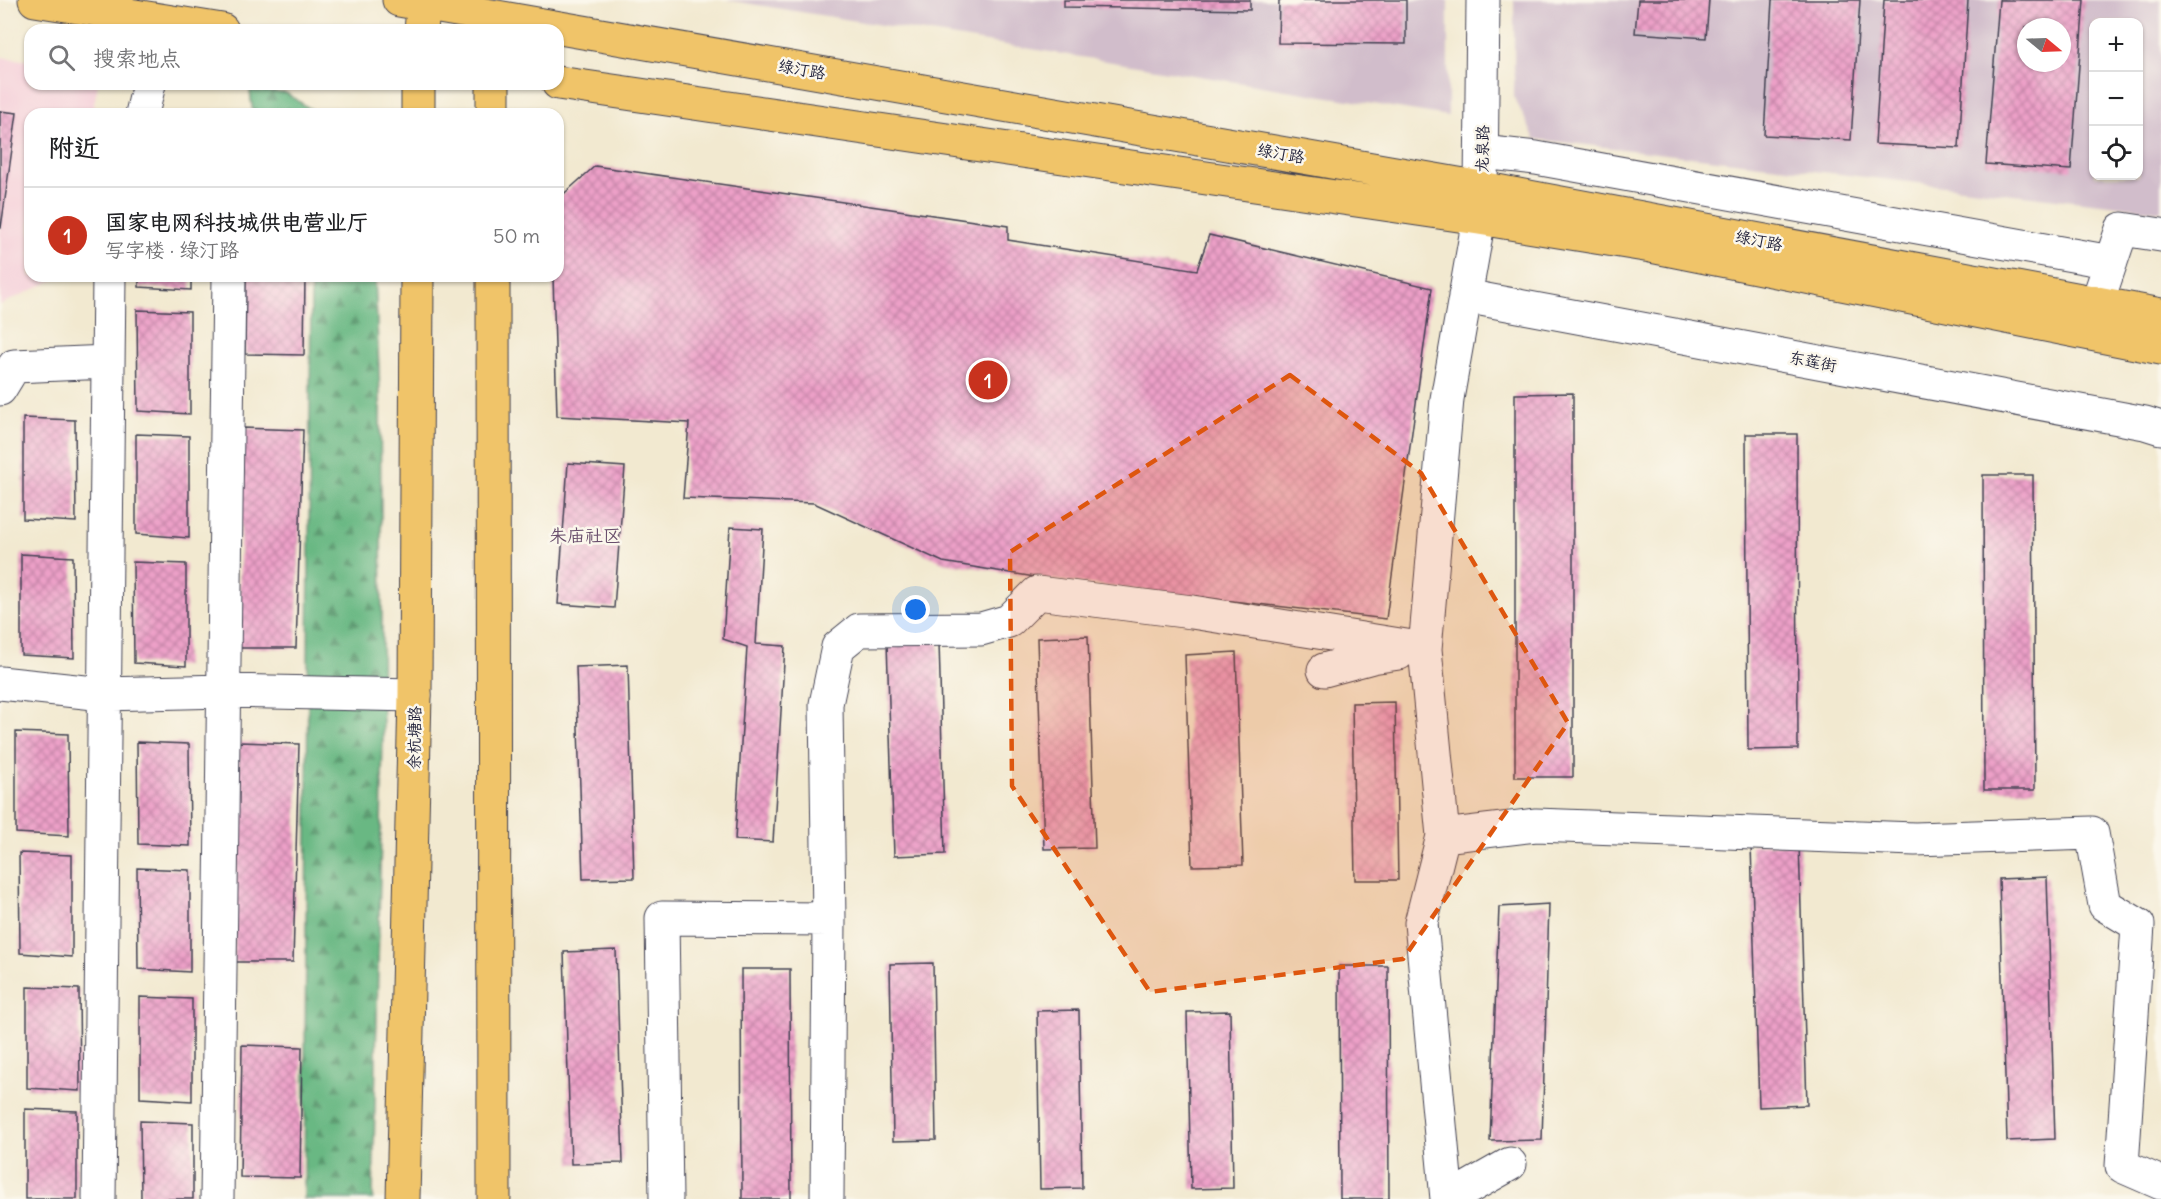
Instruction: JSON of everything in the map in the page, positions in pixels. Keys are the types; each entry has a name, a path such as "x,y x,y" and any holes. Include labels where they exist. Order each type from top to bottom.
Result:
{"main road":[{"path":"35,0 157,24"},
{"name":"绿汀路","path":"417,8 497,15 544,24"},
{"name":"绿汀路","path":"564,28 1480,203 2161,315"},
{"name":"绿汀路","path":"564,83 1480,203 1651,246 2161,348"},
{"path":"418,90 418,108"},
{"path":"493,90 493,108"},
{"name":"余杭塘路","path":"403,1199 415,695 417,282"},
{"path":"493,282 494,1199"}],"street":[{"name":"龙泉路","path":"1447,1199 1421,923 1443,836 1425,650 1447,399 1480,203 1483,0"},
{"path":"143,108 148,90"},
{"path":"1482,152 1536,158 2111,262"},
{"path":"2097,303 2122,229 2161,235"},
{"path":"99,1199 109,282"},
{"path":"217,1199 229,282"},
{"name":"东莲街","path":"1465,296 2161,428"},
{"path":"0,389 14,366 108,362"},
{"path":"827,1199 829,919 826,704 838,647 859,630 981,628 1009,621 1037,593 1192,612 1425,650"},
{"path":"1324,670 1372,657 1425,650"},
{"path":"0,683 104,694 224,691 415,695"},
{"path":"1443,836 1536,825 1915,839 2092,833 2105,904 2138,925 2122,1166 2161,1183"},
{"path":"666,1199 662,918 829,919"},
{"path":"1459,1199 1460,1193 1510,1164"}],"highlighted area":[{"path":"1290,375 1421,473 1568,723 1403,959 1150,992 1012,786 1010,552"}],"shaded area":[{"path":"726,0 1448,0 1448,116"},
{"path":"1514,0 2161,0 2161,211 1535,139 1514,97"},
{"path":"0,57 24,60 24,90 97,90 93,108 24,108 24,282 49,282 0,305"}],"green space":[{"path":"250,91 286,93 309,108 252,108"},
{"path":"311,282 375,282 380,394 383,736 373,1199 304,1199"}],"building":[{"path":"1064,0 1250,0 1250,10 1064,7"},
{"path":"1279,0 1406,0 1406,44 1278,43"},
{"path":"1638,0 1709,0 1706,38 1635,33"},
{"path":"1772,0 1860,0 1851,140 1764,135"},
{"path":"1884,0 1968,0 1959,148 1875,144"},
{"path":"1999,0 2084,0 2071,170 1986,164"},
{"path":"0,111 17,113 1,228 0,228"},
{"path":"595,166 1008,226 1008,240 1197,270 1209,235 1432,288 1386,619 1053,580 943,562 814,503 683,498 689,423 557,416 553,282 564,282 564,194"},
{"path":"139,282 191,282 191,290 139,287"},
{"path":"246,282 305,282 304,355 245,354"},
{"path":"137,310 190,312 190,414 138,411"},
{"path":"1573,393 1573,777 1515,777 1515,394"},
{"path":"23,418 75,420 76,522 23,519"},
{"path":"243,428 303,430 296,648 238,648"},
{"path":"136,434 189,436 189,538 136,534"},
{"path":"1746,434 1797,434 1798,749 1748,750"},
{"path":"568,463 625,467 614,608 558,604"},
{"path":"1983,475 2033,475 2035,790 1984,790"},
{"path":"730,527 763,529 756,644 785,646 773,842 735,840 747,647 723,639"},
{"path":"21,554 73,557 74,658 21,655"},
{"path":"133,562 186,564 186,666 134,663"},
{"path":"1088,636 1095,848 1044,849 1037,638"},
{"path":"939,642 945,854 894,856 887,643"},
{"path":"1236,652 1243,865 1192,866 1185,655"},
{"path":"628,665 634,878 583,879 576,667"},
{"path":"1395,702 1398,880 1355,880 1352,703"},
{"path":"16,732 68,734 69,836 16,833"},
{"path":"137,742 189,744 190,846 138,844"},
{"path":"239,742 299,744 293,962 234,962"},
{"path":"1799,843 1807,1105 1759,1107 1751,845"},
{"path":"19,853 72,855 72,957 20,953"},
{"path":"137,868 190,870 190,972 138,969"},
{"path":"2047,877 2055,1139 2007,1141 1999,879"},
{"path":"1549,904 1542,1140 1490,1141 1499,907"},
{"path":"616,950 623,1163 571,1164 564,952"},
{"path":"933,963 936,1140 893,1141 890,964"},
{"path":"1339,966 1388,966 1389,1199 1340,1199"},
{"path":"741,969 790,969 791,1199 742,1199"},
{"path":"27,987 79,989 80,1091 27,1088"},
{"path":"140,997 192,999 192,1101 140,1098"},
{"path":"1079,1010 1082,1188 1040,1189 1037,1011"},
{"path":"1230,1011 1233,1188 1191,1189 1187,1012"},
{"path":"242,1045 302,1047 300,1178 240,1177"},
{"path":"25,1109 77,1111 77,1199 25,1199"},
{"path":"140,1121 193,1123 193,1199 141,1199"}],"place":[{"name":"国家电网科技城供电营业厅","path":"988,380"}],"district":[{"name":"朱庙社区","path":"585,535"}]}
